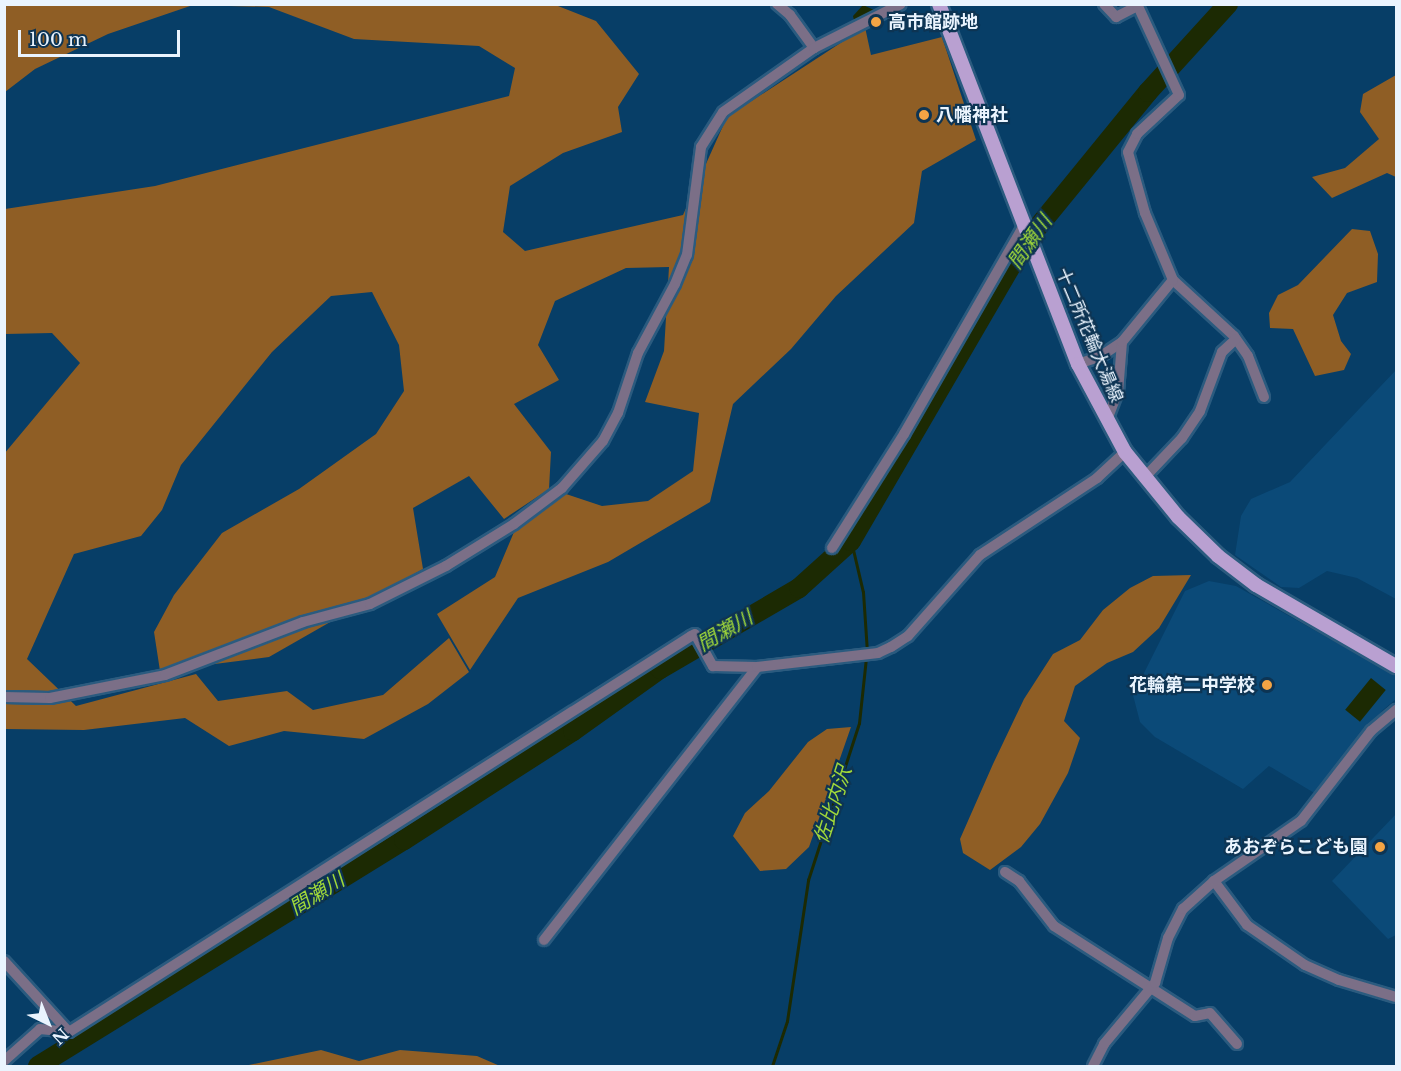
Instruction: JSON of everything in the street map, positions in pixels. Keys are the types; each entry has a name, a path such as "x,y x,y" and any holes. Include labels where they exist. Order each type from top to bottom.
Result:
{"main road":[{"name":"十二所花輪大湯線","path":"939,4 1024,230 1078,364 1125,452 1144,478 1218,556 1256,585 1396,666"}],"street":[{"path":"777,4 790,15 814,48"},
{"path":"4,697 50,698 165,675 303,621 370,604 446,566 514,524 562,488 603,441 618,413 638,353 675,284 687,255 701,147 723,112 814,48 901,4"},
{"path":"1104,4 1116,17 1137,5 1179,95 1137,134 1128,152 1145,213 1173,280 1207,307 1236,339 1248,356 1264,397"},
{"path":"832,548 904,434 1024,230"},
{"path":"1078,364 1101,356 1122,342 1173,280"},
{"path":"1144,478 1182,438 1200,411 1222,352 1236,339"},
{"path":"1107,420 1118,392 1122,342"},
{"path":"4,1061 40,1029 69,1032 695,634 713,666 757,667 878,653 908,636 980,555 1097,478 1125,452"},
{"path":"544,940 757,667"},
{"path":"1093,1066 1104,1044 1151,988 1183,909 1214,881 1301,821 1371,731 1396,710"},
{"path":"1005,872 1019,881 1054,926 1195,1016 1210,1012 1237,1044"},
{"path":"1214,881 1247,925 1305,965 1339,980 1396,997"},
{"path":"4,961 69,1032"}],"shaded area":[{"path":"553,4 596,21 639,74 618,107 622,132 563,153 510,186 503,232 525,251 683,215 727,117 865,27 871,55 942,37 976,140 922,171 914,223 836,296 791,349 733,404 710,502 608,562 518,598 470,670 437,614 495,577 514,532 563,493 602,506 648,501 693,471 699,413 645,402 664,351 669,267 626,268 555,301 538,345 559,380 514,404 551,452 549,489 504,519 469,476 413,508 423,569 269,657 160,671 154,632 174,595 222,533 299,489 376,434 404,391 399,345 372,292 331,296 272,352 181,465 162,510 141,536 74,554 27,659 76,706 196,674 218,701 287,691 313,710 383,695 449,638 469,672 428,704 364,739 284,731 229,746 185,718 84,730 5,729 4,454 80,363 52,333 5,334 5,209 155,186 509,96 515,68 479,46 354,39 269,7 193,5 108,34 35,69 5,92 5,5"},
{"path":"863,5 874,10 854,20 853,16"},
{"path":"1396,75 1396,177 1387,173 1332,198 1312,177 1345,168 1379,139 1360,112 1363,94"},
{"path":"1352,229 1370,231 1378,254 1377,282 1347,293 1333,315 1341,341 1351,354 1344,370 1315,376 1293,329 1270,328 1269,313 1278,295 1298,285"},
{"path":"1396,370 1396,599 1357,578 1327,571 1299,588 1281,587 1235,555 1241,516 1251,499 1290,482"},
{"path":"1191,575 1159,628 1133,652 1107,663 1075,686 1064,721 1080,738 1068,773 1040,824 1021,847 990,870 963,853 960,839 993,764 1024,699 1053,654 1080,640 1103,610 1130,588 1153,576"},
{"name":"花輪第二中学校","path":"1209,581 1236,586 1396,676 1396,699 1383,710 1316,794 1269,766 1243,789 1155,737 1140,722 1133,695 1185,591"},
{"path":"1371,678 1386,690 1360,722 1345,710"},
{"path":"851,727 809,847 786,869 760,871 733,836 745,813 769,791 808,742 827,729"},
{"name":"あおぞらこども園","path":"1396,814 1396,935 1388,939 1332,881"},
{"path":"321,1050 359,1061 400,1050 477,1056 500,1066 244,1066"}],"waterway":[{"name":"間瀬川","path":"38,1066 404,840 573,731 660,669 799,588 851,541 1024,244 1148,92 1228,4"},
{"name":"佐比内沢","path":"851,541 863,592 867,652"},
{"name":"佐比内沢","path":"772,1066 787,1021 808,880 859,723 866,658"}],"place":[{"name":"高市館跡地","path":"876,22"},
{"name":"八幡神社","path":"924,115"},
{"name":"花輪第二中学校","path":"1267,685"},
{"name":"あおぞらこども園","path":"1380,847"}]}
